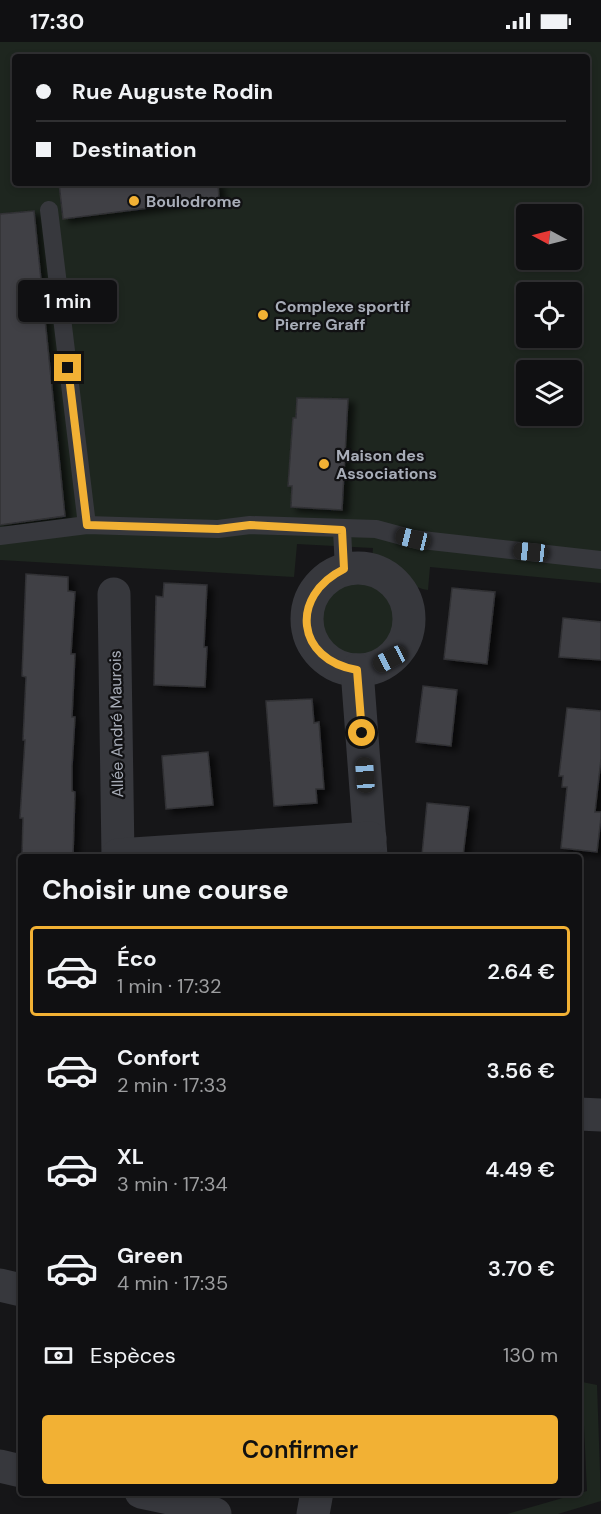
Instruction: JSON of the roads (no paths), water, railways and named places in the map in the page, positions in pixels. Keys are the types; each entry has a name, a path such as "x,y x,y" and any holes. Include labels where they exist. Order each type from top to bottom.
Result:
{"street":[{"path":"362,567 378,572 393,581 403,595 409,612 408,630 402,646 390,659 375,668 357,670 341,668 327,660 316,648 309,634 307,617 310,601 318,587 330,576 344,569 362,567"},
{"name":"Allée André Maurois","path":"114,594 118,854"},
{"path":"357,670 370,847"},
{"name":"Allée André Maurois","path":"174,854 370,847"},
{"path":"582,1114 601,1115"},
{"path":"0,1285 18,1289"},
{"path":"0,1466 18,1470"},
{"path":"158,1496 183,1502 215,1514"},
{"path":"313,1514 316,1496"}],"lane":[{"path":"49,210 87,525"},
{"path":"0,536 87,525 218,529 250,525 376,530 413,539 601,560"},
{"path":"342,530 344,569"}],"place":[{"name":"Boulodrome","path":"134,201"},
{"name":"Complexe sportif Pierre Graff","path":"263,315"},
{"name":"Maison des Associations","path":"324,464"}]}
